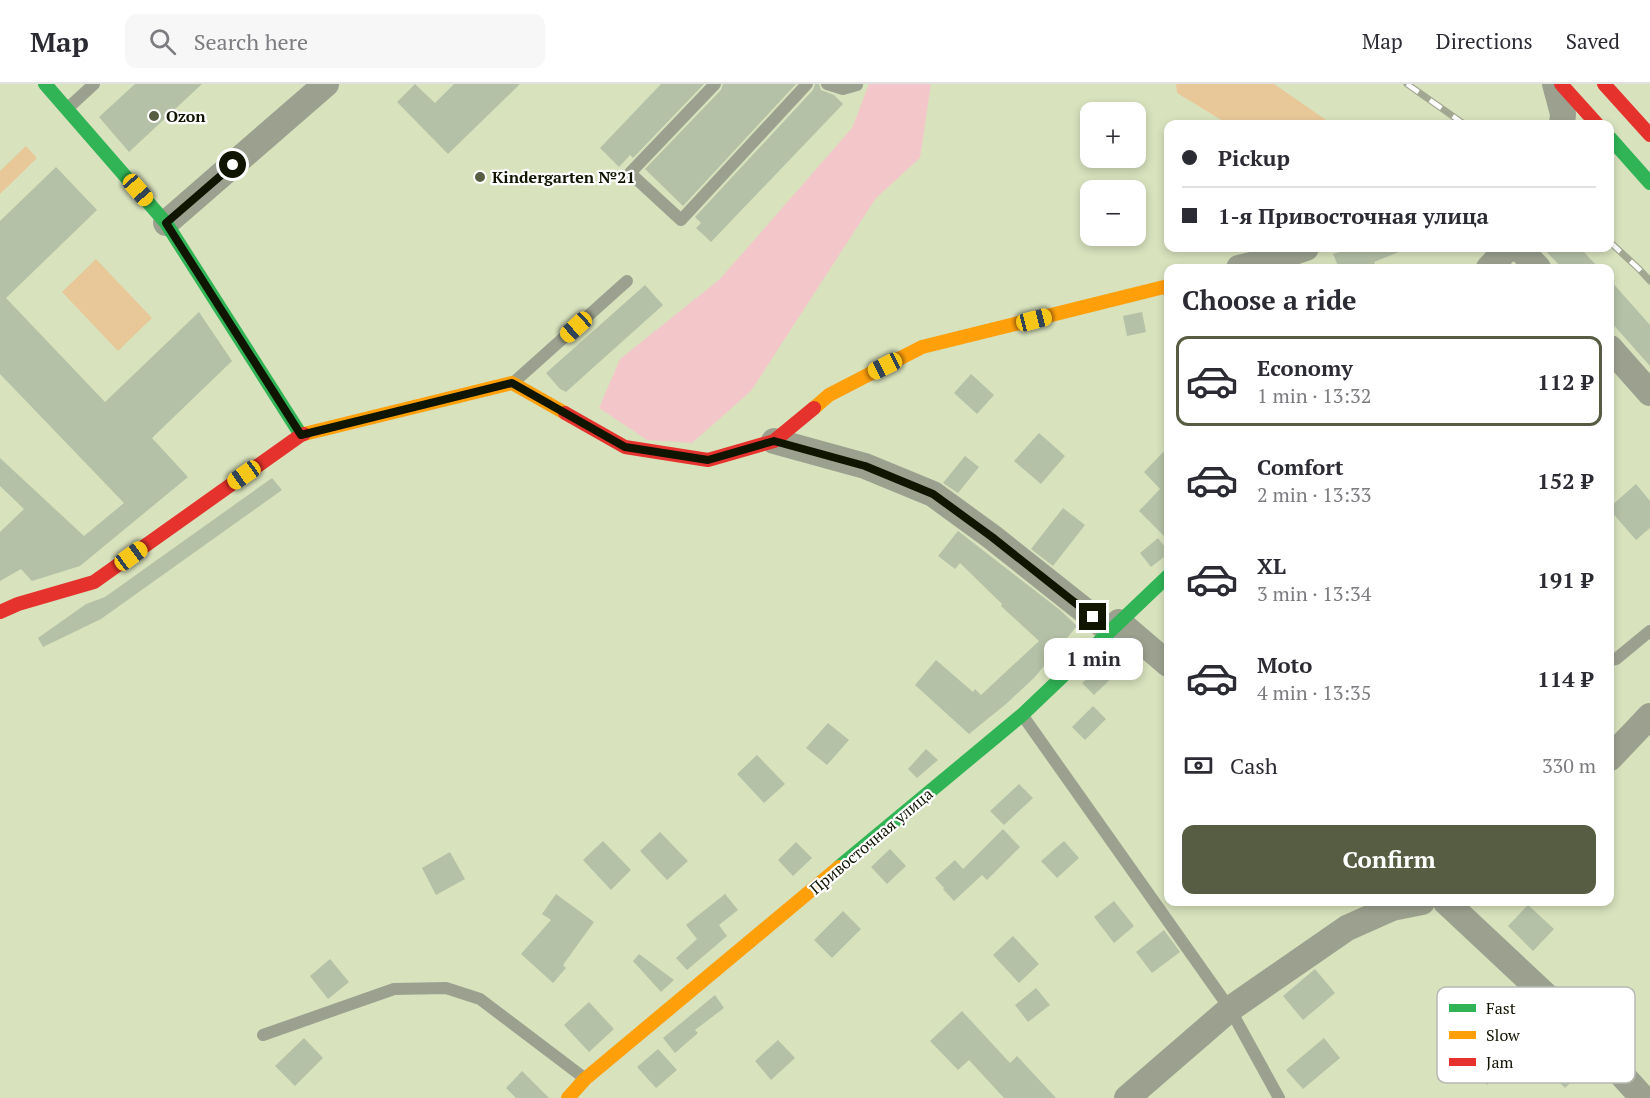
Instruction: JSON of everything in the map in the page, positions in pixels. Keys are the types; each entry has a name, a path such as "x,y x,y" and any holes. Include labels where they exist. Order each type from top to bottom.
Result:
{"street":[{"path":"45,84 166,223 301,435"},
{"path":"166,223 326,84"},
{"path":"1555,84 1562,120"},
{"path":"1561,84 1593,120"},
{"path":"1604,84 1650,135"},
{"path":"1614,143 1644,177"},
{"path":"1614,164 1644,177"},
{"path":"1256,264 1294,252"},
{"path":"1494,264 1504,252"},
{"path":"1523,252 1534,264"},
{"path":"0,612 18,604 93,582 301,435 512,383 625,447 708,460 774,441 830,395 922,347 1164,287"},
{"path":"1614,352 1650,393"},
{"path":"774,441 865,466 933,494 1164,661"},
{"name":"Привосточная улица","path":"568,1098 585,1079 1022,715 1164,580"},
{"path":"1614,754 1650,716"},
{"path":"1126,1098 1230,1009 1347,928 1392,908 1402,906"},
{"path":"1450,906 1537,987"},
{"path":"1629,1083 1643,1098"}],"lane":[{"path":"67,109 94,84"},
{"path":"715,84 630,173 681,220 807,84"},
{"path":"827,84 843,89 857,85"},
{"path":"512,383 627,281"},
{"path":"1614,659 1650,631"},
{"path":"1022,715 1230,1009 1279,1098"},
{"path":"263,1035 393,989 446,988 480,999 585,1079"}],"shaded area":[{"path":"869,84 931,84 920,158 876,198 751,391 692,443 647,440 599,408 620,359 720,279 852,128"},
{"path":"1176,84 1274,84 1326,120 1221,120 1177,93"},
{"path":"26,146 37,158 0,194 0,171"},
{"path":"96,259 152,318 118,351 62,292"}],"building":[{"path":"135,84 202,84 129,152 99,117"},
{"path":"415,84 435,103 454,84 520,84 448,154 397,102"},
{"path":"661,84 704,84 633,158 630,155 619,167 600,148"},
{"path":"723,84 796,84 683,206 645,169 721,90"},
{"path":"815,84 819,84 821,90 834,95 843,104 711,242 696,228 701,223 695,217 813,90"},
{"path":"56,167 97,210 6,298 105,402 199,312 232,361 152,438 188,477 80,566 32,581 21,569 0,581 0,532 24,509 0,486 0,458 84,536 124,503 0,374 0,221"},
{"path":"1339,252 1399,252 1374,262 1375,264 1337,264 1333,254"},
{"path":"1547,252 1584,252 1595,264 1558,264"},
{"path":"1614,284 1650,325 1650,366 1614,326"},
{"path":"645,285 663,305 566,392 560,389 546,373"},
{"path":"1142,312 1146,332 1127,336 1123,316"},
{"path":"971,374 994,395 977,414 954,393"},
{"path":"1039,433 1065,456 1041,484 1014,461"},
{"path":"1164,451 1164,536 1139,511 1160,489 1144,472"},
{"path":"965,456 979,467 958,493 943,483"},
{"path":"272,478 282,490 101,619 43,647 38,638 86,604 105,597"},
{"path":"1636,484 1650,501 1650,528 1636,540 1614,515 1614,503"},
{"path":"1063,508 1085,525 1053,566 1031,549"},
{"path":"958,531 1060,610 1077,626 1034,678 969,734 915,685 936,660 973,692 975,689 981,695 1039,641 960,563 955,569 938,556"},
{"path":"1158,538 1164,546 1164,557 1151,567 1140,553"},
{"path":"1110,658 1121,669 1094,695 1082,683"},
{"path":"1093,706 1106,719 1085,740 1072,727"},
{"path":"828,723 849,740 827,765 806,748"},
{"path":"926,749 938,760 917,778 908,769"},
{"path":"757,755 785,784 764,803 737,774"},
{"path":"1019,784 1033,798 1004,825 990,811"},
{"path":"1003,829 1020,847 987,880 982,875 954,901 935,878 955,860 963,869"},
{"path":"660,832 688,861 667,880 640,851"},
{"path":"603,841 631,870 611,890 583,860"},
{"path":"1064,841 1079,858 1057,878 1041,861"},
{"path":"796,842 812,858 793,876 778,860"},
{"path":"890,849 906,866 887,884 871,867"},
{"path":"450,852 465,879 436,895 422,868"},
{"path":"556,894 594,922 563,965 566,968 553,983 521,954 551,920 542,914"},
{"path":"725,894 738,910 719,925 727,936 687,970 676,958 697,939 686,925"},
{"path":"1114,901 1134,926 1114,943 1094,917"},
{"path":"1529,906 1554,929 1533,951 1508,926"},
{"path":"843,911 861,929 832,958 814,940"},
{"path":"1164,930 1180,952 1152,973 1136,952"},
{"path":"1013,936 1039,964 1019,983 993,955"},
{"path":"639,954 674,980 661,992 633,961"},
{"path":"330,959 349,982 328,999 310,976"},
{"path":"1315,969 1335,993 1303,1020 1283,996"},
{"path":"1036,988 1050,1005 1028,1022 1015,1005"},
{"path":"715,995 724,1008 695,1030 698,1033 675,1053 663,1038"},
{"path":"589,1002 614,1029 589,1052 564,1025"},
{"path":"962,1011 1010,1063 1017,1056 1056,1098 1004,1098 969,1060 958,1070 930,1041"},
{"path":"304,1038 323,1058 295,1086 275,1066"},
{"path":"1324,1038 1340,1058 1303,1089 1286,1070"},
{"path":"778,1040 795,1058 771,1080 755,1061"},
{"path":"658,1049 677,1070 656,1088 637,1067"},
{"path":"522,1071 549,1098 516,1098 506,1088"},
{"path":"1560,1083 1570,1083 1565,1088"}],"railway":[{"path":"1407,84 1458,120"},
{"path":"1614,246 1650,281"}],"traffic: fast":[{"path":"45,84 166,223 301,435"},
{"path":"1614,142 1650,183"},
{"path":"839,867 1022,715 1164,580"}],"traffic: slow":[{"path":"814,408 829,395 922,347 1164,287"},
{"path":"304,434 512,383 565,413"},
{"path":"568,1098 585,1079 839,867"}],"traffic: jam":[{"path":"1561,84 1593,120"},
{"path":"1604,84 1650,135"},
{"path":"565,413 625,447 708,460 774,441 814,408"},
{"path":"0,612 18,604 94,582 304,434"}],"place":[{"name":"Ozon","path":"154,116"},
{"name":"Kindergarten №21","path":"480,177"}],"route":[{"path":"233,165 166,223 301,435 512,383 625,447 708,460 774,441 865,466 933,494 992,537 1093,617"}]}
